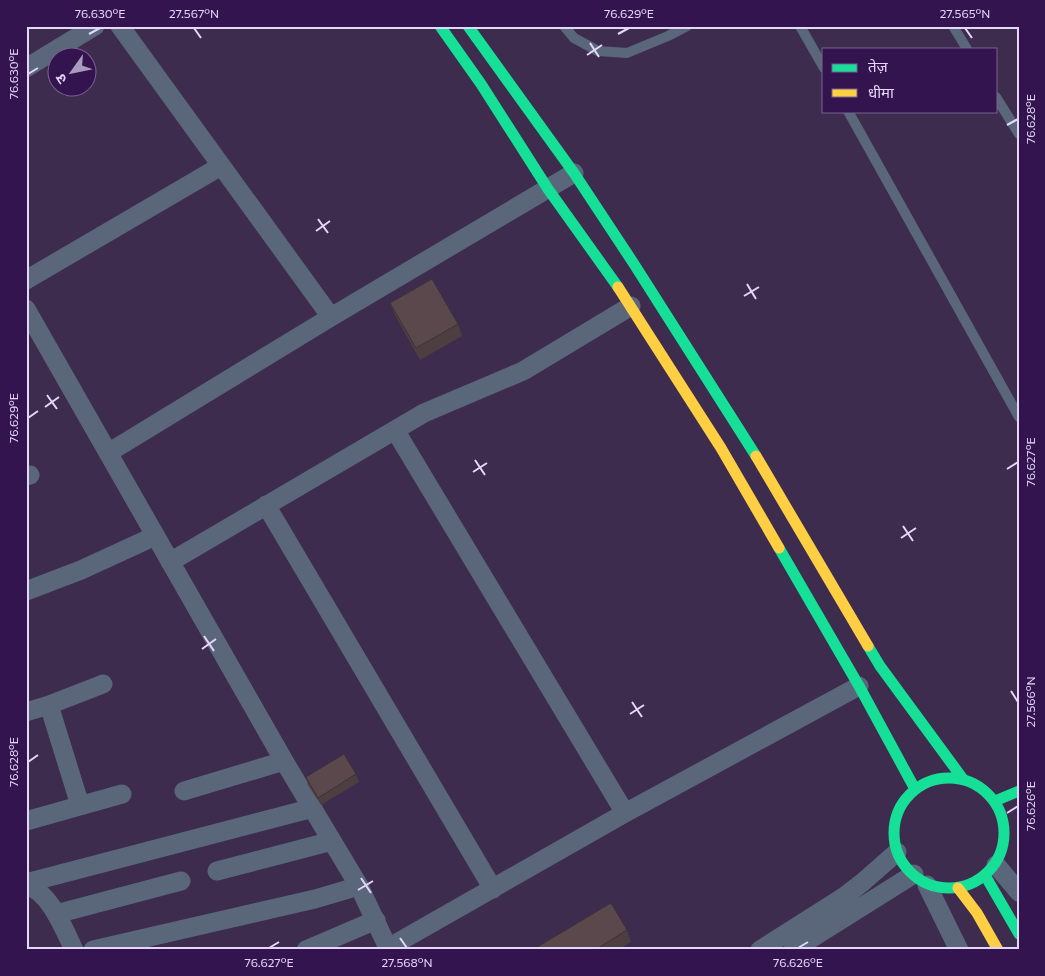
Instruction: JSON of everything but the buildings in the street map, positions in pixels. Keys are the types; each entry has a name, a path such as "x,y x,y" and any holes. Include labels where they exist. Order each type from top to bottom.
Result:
{"main road":[{"path":"440,26 481,84 548,189 630,306 721,448 777,518 880,666 963,779"},
{"path":"468,26 574,173 634,264 777,518 859,686 915,789"},
{"path":"937,778 963,779 979,786 995,801 1003,819 1004,846 991,871 971,885 952,890 920,879 904,866 893,838 895,819 898,810 915,789 937,778"},
{"path":"995,801 1019,791"},
{"path":"991,871 1017,931"},
{"path":"958,888 977,913 995,945"}],"street":[{"path":"26,68 95,26"},
{"path":"120,26 331,317"},
{"path":"26,280 221,166"},
{"path":"108,453 331,317 574,173"},
{"path":"170,562 424,413 523,371 630,306"},
{"path":"26,309 31,330 108,453 284,761 358,886 376,920 388,949 625,813 859,686"},
{"path":"395,430 625,813"},
{"path":"266,506 493,889"},
{"path":"26,591 81,570 155,536"},
{"path":"26,712 50,705 103,684"},
{"path":"50,705 80,805"},
{"path":"184,791 284,761"},
{"path":"26,821 122,794"},
{"path":"26,884 313,808"},
{"path":"217,871 332,841"},
{"path":"760,950 845,896 897,852"},
{"path":"991,871 1019,892"},
{"path":"793,950 920,879 959,950"},
{"path":"56,914 181,881"},
{"path":"26,884 39,891 56,914 74,950"},
{"path":"93,950 315,899 358,886"},
{"path":"306,950 376,920"}],"lane":[{"path":"564,26 574,38 598,51 627,53 687,26"},
{"path":"800,26 822,64"},
{"path":"953,26 966,48"},
{"path":"998,100 1019,134"},
{"path":"849,112 1017,411"}],"traffic: fast":[{"path":"440,26 481,84 548,189 618,287"},
{"path":"468,26 574,173 756,456"},
{"path":"779,548 859,686 915,789"},
{"path":"868,646 880,666 963,779"},
{"path":"949,778 970,782 988,794 1000,812 1004,833 1000,854 988,872 970,884 949,888 928,884 910,872 898,854 894,833 898,812 910,794 928,782 949,778"},
{"path":"995,801 1019,791"},
{"path":"986,877 1019,934"}],"traffic: slow":[{"path":"618,287 721,448 779,548"},
{"path":"756,456 868,646"},
{"path":"958,888 977,913 998,950"}]}
